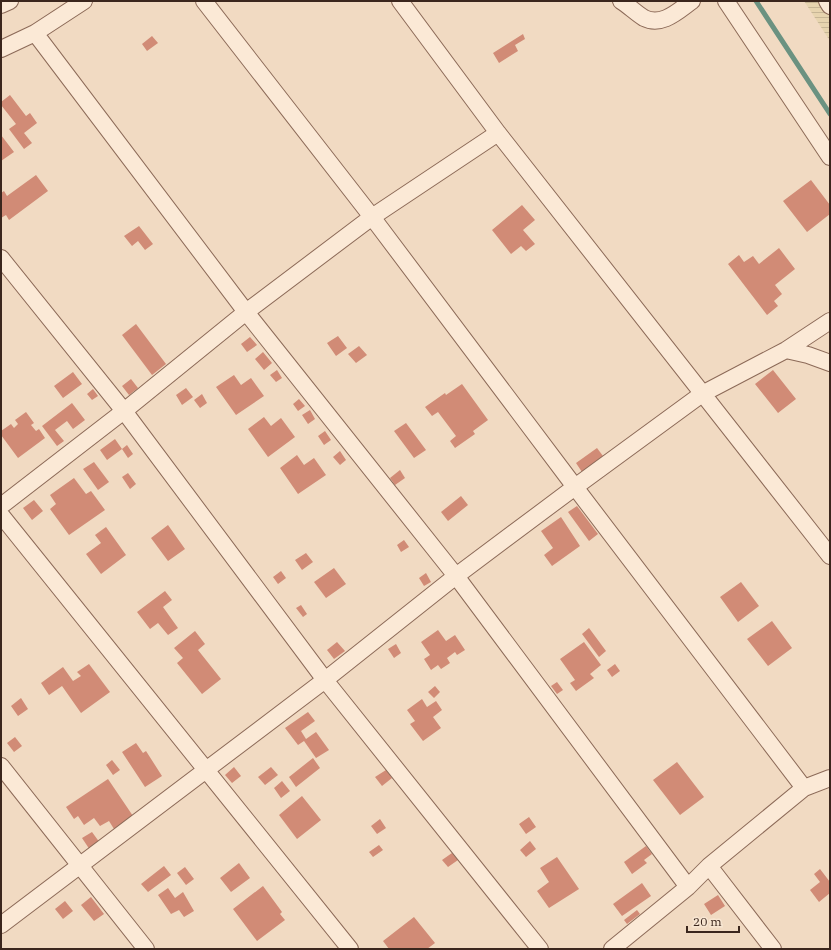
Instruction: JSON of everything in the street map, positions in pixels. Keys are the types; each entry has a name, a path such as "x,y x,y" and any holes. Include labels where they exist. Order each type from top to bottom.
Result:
{"street":[{"path":"1,5 10,1"},
{"path":"1,49 35,33 84,1"},
{"path":"204,1 372,217 804,788"},
{"path":"400,1 498,133 830,556"},
{"path":"621,1 643,17 655,20 668,18 692,1"},
{"path":"726,1 830,156"},
{"path":"827,1 830,6"},
{"path":"35,33 246,312 456,576 688,887"},
{"path":"1,506 124,411 246,312 372,217 498,133"},
{"path":"1,258 124,411 325,680 540,949"},
{"path":"1,925 325,680 456,576 702,394 786,350 830,321"},
{"path":"786,350 808,355 830,363"},
{"path":"1,515 350,949"},
{"path":"1,766 146,949"},
{"path":"612,949 688,887 709,866 804,788 830,778"},
{"path":"709,866 773,949"}],"shaded area":[{"path":"804,1 830,1 830,41"}],"building":[{"path":"523,34 525,39 515,45 518,51 499,63 493,53"},
{"path":"152,36 158,43 147,51 142,44"},
{"path":"10,95 26,116 30,113 37,123 24,133 32,143 24,149 9,129 16,124 1,105 1,102"},
{"path":"1,135 14,152 1,161"},
{"path":"36,175 48,191 9,220 6,215 1,218 1,193 4,191 7,196"},
{"path":"811,180 830,205 830,214 807,232 783,201"},
{"path":"522,205 535,220 523,230 535,244 526,251 521,246 511,254 492,230"},
{"path":"139,226 153,244 145,250 138,241 132,246 124,236"},
{"path":"779,248 795,269 775,285 782,294 774,301 778,306 767,315 728,264 739,255 744,262 753,256 759,264"},
{"path":"136,324 166,364 152,375 122,335"},
{"path":"338,336 347,348 336,356 327,343"},
{"path":"250,337 257,345 247,352 241,344"},
{"path":"359,346 367,355 356,363 348,354"},
{"path":"263,352 272,363 264,370 255,359"},
{"path":"277,370 282,378 276,382 270,375"},
{"path":"773,370 796,399 778,413 755,384"},
{"path":"73,372 82,384 63,398 54,386"},
{"path":"234,375 241,385 251,378 264,396 236,415 216,387"},
{"path":"131,379 138,388 129,395 122,386"},
{"path":"462,384 488,420 473,431 475,434 455,448 450,441 456,436 438,412 432,416 425,407 445,393 446,395"},
{"path":"186,388 193,397 182,405 176,395"},
{"path":"93,389 98,396 92,400 87,394"},
{"path":"202,394 207,403 200,408 194,400"},
{"path":"299,399 305,406 298,411 293,404"},
{"path":"72,403 85,420 73,429 67,421 55,430 64,441 57,446 42,426"},
{"path":"310,410 315,419 308,424 302,415"},
{"path":"26,412 34,423 31,425 36,431 39,429 45,438 18,458 1,435 1,431 11,424 14,428 18,424 15,420"},
{"path":"264,417 271,426 281,418 295,437 268,457 248,429"},
{"path":"406,423 426,450 414,458 394,431"},
{"path":"325,431 331,440 324,445 318,436"},
{"path":"115,439 122,449 107,460 100,450"},
{"path":"127,445 133,454 128,458 122,449"},
{"path":"597,448 603,456 582,472 576,463"},
{"path":"340,451 346,460 340,465 333,457"},
{"path":"297,455 304,465 314,458 326,475 298,494 280,468"},
{"path":"94,462 109,482 98,490 83,469"},
{"path":"400,470 405,478 395,485 390,478"},
{"path":"128,473 136,484 130,489 122,477"},
{"path":"74,478 86,494 91,491 105,510 69,535 50,509 56,504 50,495"},
{"path":"461,496 468,505 448,521 441,512"},
{"path":"34,500 43,511 32,520 23,508"},
{"path":"577,506 598,534 589,541 568,512"},
{"path":"561,517 580,546 552,566 544,555 553,548 541,531"},
{"path":"168,525 185,549 168,561 151,538"},
{"path":"106,527 126,555 101,574 86,554 101,543 95,535"},
{"path":"404,540 409,547 401,552 397,545"},
{"path":"306,553 313,562 302,570 295,560"},
{"path":"334,568 346,584 326,598 314,582"},
{"path":"281,571 286,578 278,584 273,577"},
{"path":"426,573 431,582 424,586 419,578"},
{"path":"741,582 759,606 738,622 720,597"},
{"path":"165,591 172,600 163,607 178,628 168,635 158,623 150,629 137,612"},
{"path":"301,605 307,614 303,617 296,608"},
{"path":"772,621 792,648 768,666 747,639"},
{"path":"589,628 606,651 599,657 582,634"},
{"path":"438,630 446,641 455,635 465,650 457,655 455,652 447,658 450,663 441,669 438,665 431,670 424,659 430,655 421,642"},
{"path":"195,631 205,644 198,650 221,679 202,694 177,663 183,658 174,648"},
{"path":"337,642 345,651 334,659 327,650"},
{"path":"584,642 601,665 590,674 594,678 576,691 570,683 575,680 560,659"},
{"path":"396,644 401,653 394,658 388,649"},
{"path":"89,664 110,692 81,713 62,686 49,695 41,683 63,667 73,681 81,676 77,672"},
{"path":"615,664 620,671 612,677 607,670"},
{"path":"557,682 563,690 557,694 551,686"},
{"path":"435,686 440,692 434,698 428,692"},
{"path":"21,698 28,709 18,716 11,706"},
{"path":"422,699 427,707 436,701 442,710 433,717 441,728 423,741 410,724 415,721 407,710"},
{"path":"308,712 315,721 301,731 306,739 316,732 329,750 316,758 304,741 298,745 285,728"},
{"path":"15,737 22,746 14,752 7,743"},
{"path":"136,743 143,753 146,751 162,776 145,787 122,752"},
{"path":"313,758 320,768 296,787 289,777"},
{"path":"112,760 120,770 113,775 106,765"},
{"path":"677,762 704,797 680,815 653,780"},
{"path":"234,767 241,776 232,783 225,775"},
{"path":"271,767 278,775 265,785 258,777"},
{"path":"386,770 392,778 382,786 375,777"},
{"path":"108,779 133,816 114,829 109,821 100,826 94,818 84,825 78,816 74,819 66,807"},
{"path":"282,781 290,791 281,798 274,788"},
{"path":"302,796 321,820 297,839 279,815"},
{"path":"529,817 536,827 526,834 519,824"},
{"path":"380,819 386,828 377,834 371,826"},
{"path":"92,832 100,843 90,850 82,838"},
{"path":"530,841 536,849 526,857 520,850"},
{"path":"379,845 383,850 373,857 369,852"},
{"path":"646,846 652,854 644,860 647,863 632,874 624,862"},
{"path":"452,853 458,860 448,867 442,860"},
{"path":"557,857 579,889 549,908 537,891 549,882 540,868"},
{"path":"239,863 250,878 231,892 220,878"},
{"path":"164,866 171,875 148,892 141,884"},
{"path":"185,867 194,879 186,885 177,873"},
{"path":"820,869 830,882 830,893 819,902 810,890 820,882 814,874"},
{"path":"642,883 651,896 622,916 613,904"},
{"path":"263,886 282,912 280,914 285,920 257,941 233,909"},
{"path":"168,888 175,898 183,892 194,911 184,917 179,910 171,914 158,895"},
{"path":"718,895 725,906 711,915 704,904"},
{"path":"91,897 104,914 94,921 81,905"},
{"path":"65,901 73,911 63,919 55,909"},
{"path":"637,910 640,914 627,924 624,920"},
{"path":"414,917 435,943 427,949 389,949 383,941"}],"waterway":[{"path":"756,1 830,114"}]}
